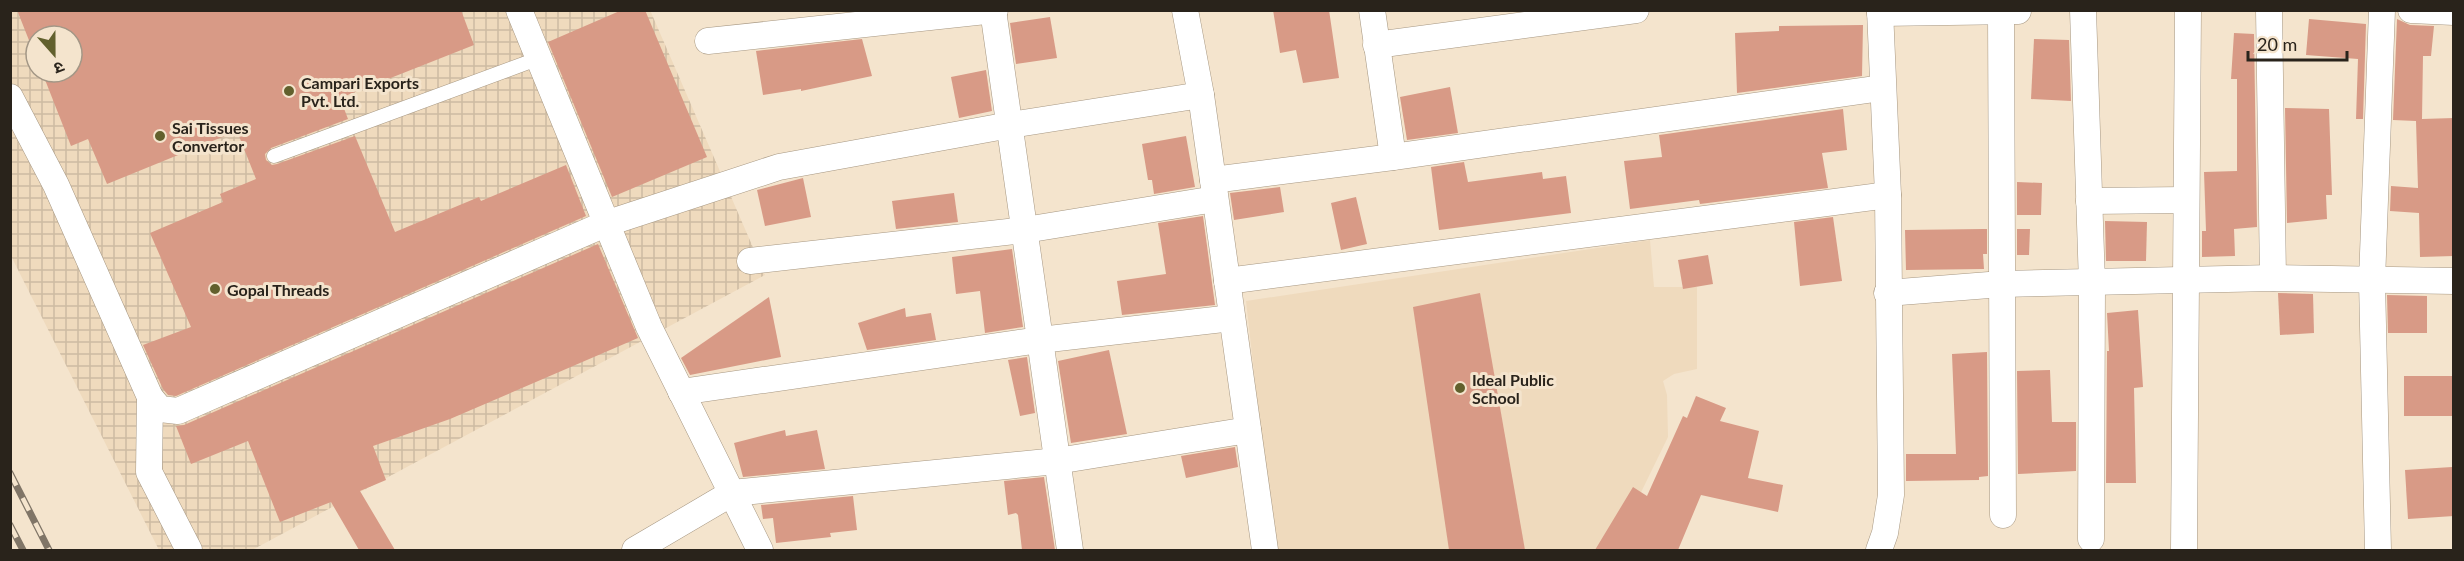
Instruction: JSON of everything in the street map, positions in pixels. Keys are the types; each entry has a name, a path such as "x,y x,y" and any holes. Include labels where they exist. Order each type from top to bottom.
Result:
{"street":[{"path":"519,10 648,327 760,550"},
{"path":"1185,10 1201,95 1265,550"},
{"path":"1372,10 1393,157"},
{"path":"1376,45 1636,10"},
{"path":"1879,550 1885,533 1891,495 1887,293 1888,195 1880,12 2018,10"},
{"path":"2083,10 2092,284 2091,539"},
{"path":"2184,550 2188,10"},
{"path":"2270,10 2273,278"},
{"path":"2378,550 2372,280 2382,10"},
{"path":"2411,10 2454,12"},
{"path":"708,41 994,11 1070,550"},
{"path":"2001,11 2003,515"},
{"path":"750,261 1025,230 1214,189 1393,157 1882,88"},
{"path":"10,97 56,185 150,397 160,409 178,411 605,224 779,167 1010,125 1201,95"},
{"path":"1227,281 1888,195"},
{"path":"2089,201 2186,200"},
{"path":"1887,293 2002,284 2187,282 2273,278 2454,281"},
{"path":"681,392 1040,340 1232,318"},
{"path":"150,397 149,472 189,550"},
{"path":"635,550 732,493 1057,461 1248,430"}],"lane":[{"path":"274,156 537,59"}],"shaded area":[{"path":"650,10 765,275 252,550 159,550 11,256 11,11"},
{"name":"Ideal Public School","path":"1650,240 1654,287 1697,287 1697,369 1674,374 1663,381 1667,395 1668,437 1627,521 1607,550 1274,550 1246,301"}],"building":[{"path":"17,10 461,10 474,45 340,98 348,119 271,148 265,154 266,160 272,165 277,164 355,136 395,232 479,197 481,201 566,165 586,216 176,396 168,395 143,345 191,327 150,233 223,202 220,194 256,179 237,131 107,184 88,139 71,146 47,84 84,84 84,24 24,24 24,28"},
{"path":"622,10 645,10 707,157 612,197 548,42"},
{"path":"1273,10 1329,10 1339,78 1303,83 1296,50 1280,53"},
{"path":"1050,17 1057,58 1016,64 1010,23"},
{"path":"2309,19 2366,24 2363,119 2356,119 2358,59 2306,55"},
{"path":"2397,19 2410,25 2434,26 2431,56 2423,56 2422,119 2454,118 2454,256 2420,257 2419,213 2390,211 2391,186 2418,188 2416,121 2393,120"},
{"path":"1863,25 1862,76 1737,93 1735,33 1779,31 1779,26"},
{"path":"2234,33 2254,34 2257,227 2234,229 2235,256 2202,257 2202,231 2206,231 2204,172 2237,171 2237,79 2231,79"},
{"path":"862,39 872,76 801,91 801,89 763,95 756,51"},
{"path":"2034,39 2069,40 2071,101 2031,99"},
{"path":"986,70 992,111 959,118 951,77"},
{"path":"1450,87 1458,133 1407,140 1400,97"},
{"path":"2285,108 2329,109 2332,195 2326,195 2327,219 2287,223"},
{"path":"1843,109 1847,150 1822,153 1828,188 1700,204 1699,200 1630,209 1624,161 1662,157 1659,135"},
{"path":"1186,136 1195,187 1154,194 1152,180 1148,180 1142,144"},
{"path":"1464,162 1468,182 1542,172 1543,179 1566,176 1571,213 1439,230 1431,167"},
{"path":"803,178 811,217 765,226 757,190"},
{"path":"2017,182 2042,183 2041,215 2017,215"},
{"path":"1280,187 1284,212 1234,220 1230,193"},
{"path":"954,193 958,222 896,229 892,201"},
{"path":"1356,197 1367,244 1341,250 1331,203"},
{"path":"1203,216 1215,305 1122,315 1117,281 1166,274 1158,223"},
{"path":"1833,217 1842,281 1800,286 1794,222"},
{"path":"2105,221 2147,222 2146,261 2106,261"},
{"path":"1987,229 1987,254 1983,254 1984,269 1906,270 1905,230"},
{"path":"2017,229 2030,229 2029,255 2017,255"},
{"path":"598,244 638,338 450,419 373,446 386,480 360,491 395,550 359,550 331,502 280,522 248,441 191,464 176,426 184,425"},
{"path":"1012,249 1023,327 985,333 980,291 956,294 952,257"},
{"path":"1708,255 1713,284 1683,289 1678,260"},
{"name":"Ideal Public School","path":"1480,293 1525,550 1449,550 1413,307"},
{"path":"2278,293 2313,294 2314,333 2280,335"},
{"path":"2387,295 2427,296 2427,333 2388,333"},
{"path":"769,297 781,357 690,375 681,358"},
{"path":"905,308 906,317 931,313 936,340 867,350 858,323"},
{"path":"2138,310 2143,387 2134,388 2136,483 2106,483 2107,351 2109,351 2107,313"},
{"path":"1109,350 1127,434 1071,443 1058,361"},
{"path":"1987,352 1988,476 1979,477 1979,480 1906,481 1906,454 1956,454 1952,354"},
{"path":"1027,357 1035,413 1020,416 1008,360"},
{"path":"2050,370 2052,422 2076,422 2076,471 2018,474 2017,371"},
{"path":"2404,376 2454,376 2454,416 2404,416"},
{"path":"1696,396 1726,408 1720,421 1759,431 1748,478 1783,485 1778,512 1701,495 1678,550 1595,550 1633,487 1647,496 1683,416 1687,418"},
{"path":"785,430 786,436 817,430 825,469 743,477 734,443"},
{"path":"1235,447 1238,467 1186,478 1181,456"},
{"path":"2452,467 2454,516 2408,519 2405,470"},
{"path":"1044,477 1055,550 1022,550 1018,515 1016,513 1008,515 1004,481"},
{"path":"853,496 857,530 830,533 831,537 776,543 773,518 763,519 761,505"}],"railway":[{"path":"10,473 49,550"},
{"path":"10,525 23,550"}],"place":[{"name":"Campari Exports Pvt. Ltd.","path":"289,91"},
{"name":"Sai Tissues Convertor","path":"160,136"},
{"name":"Gopal Threads","path":"215,289"},
{"name":"Ideal Public School","path":"1460,388"}]}
